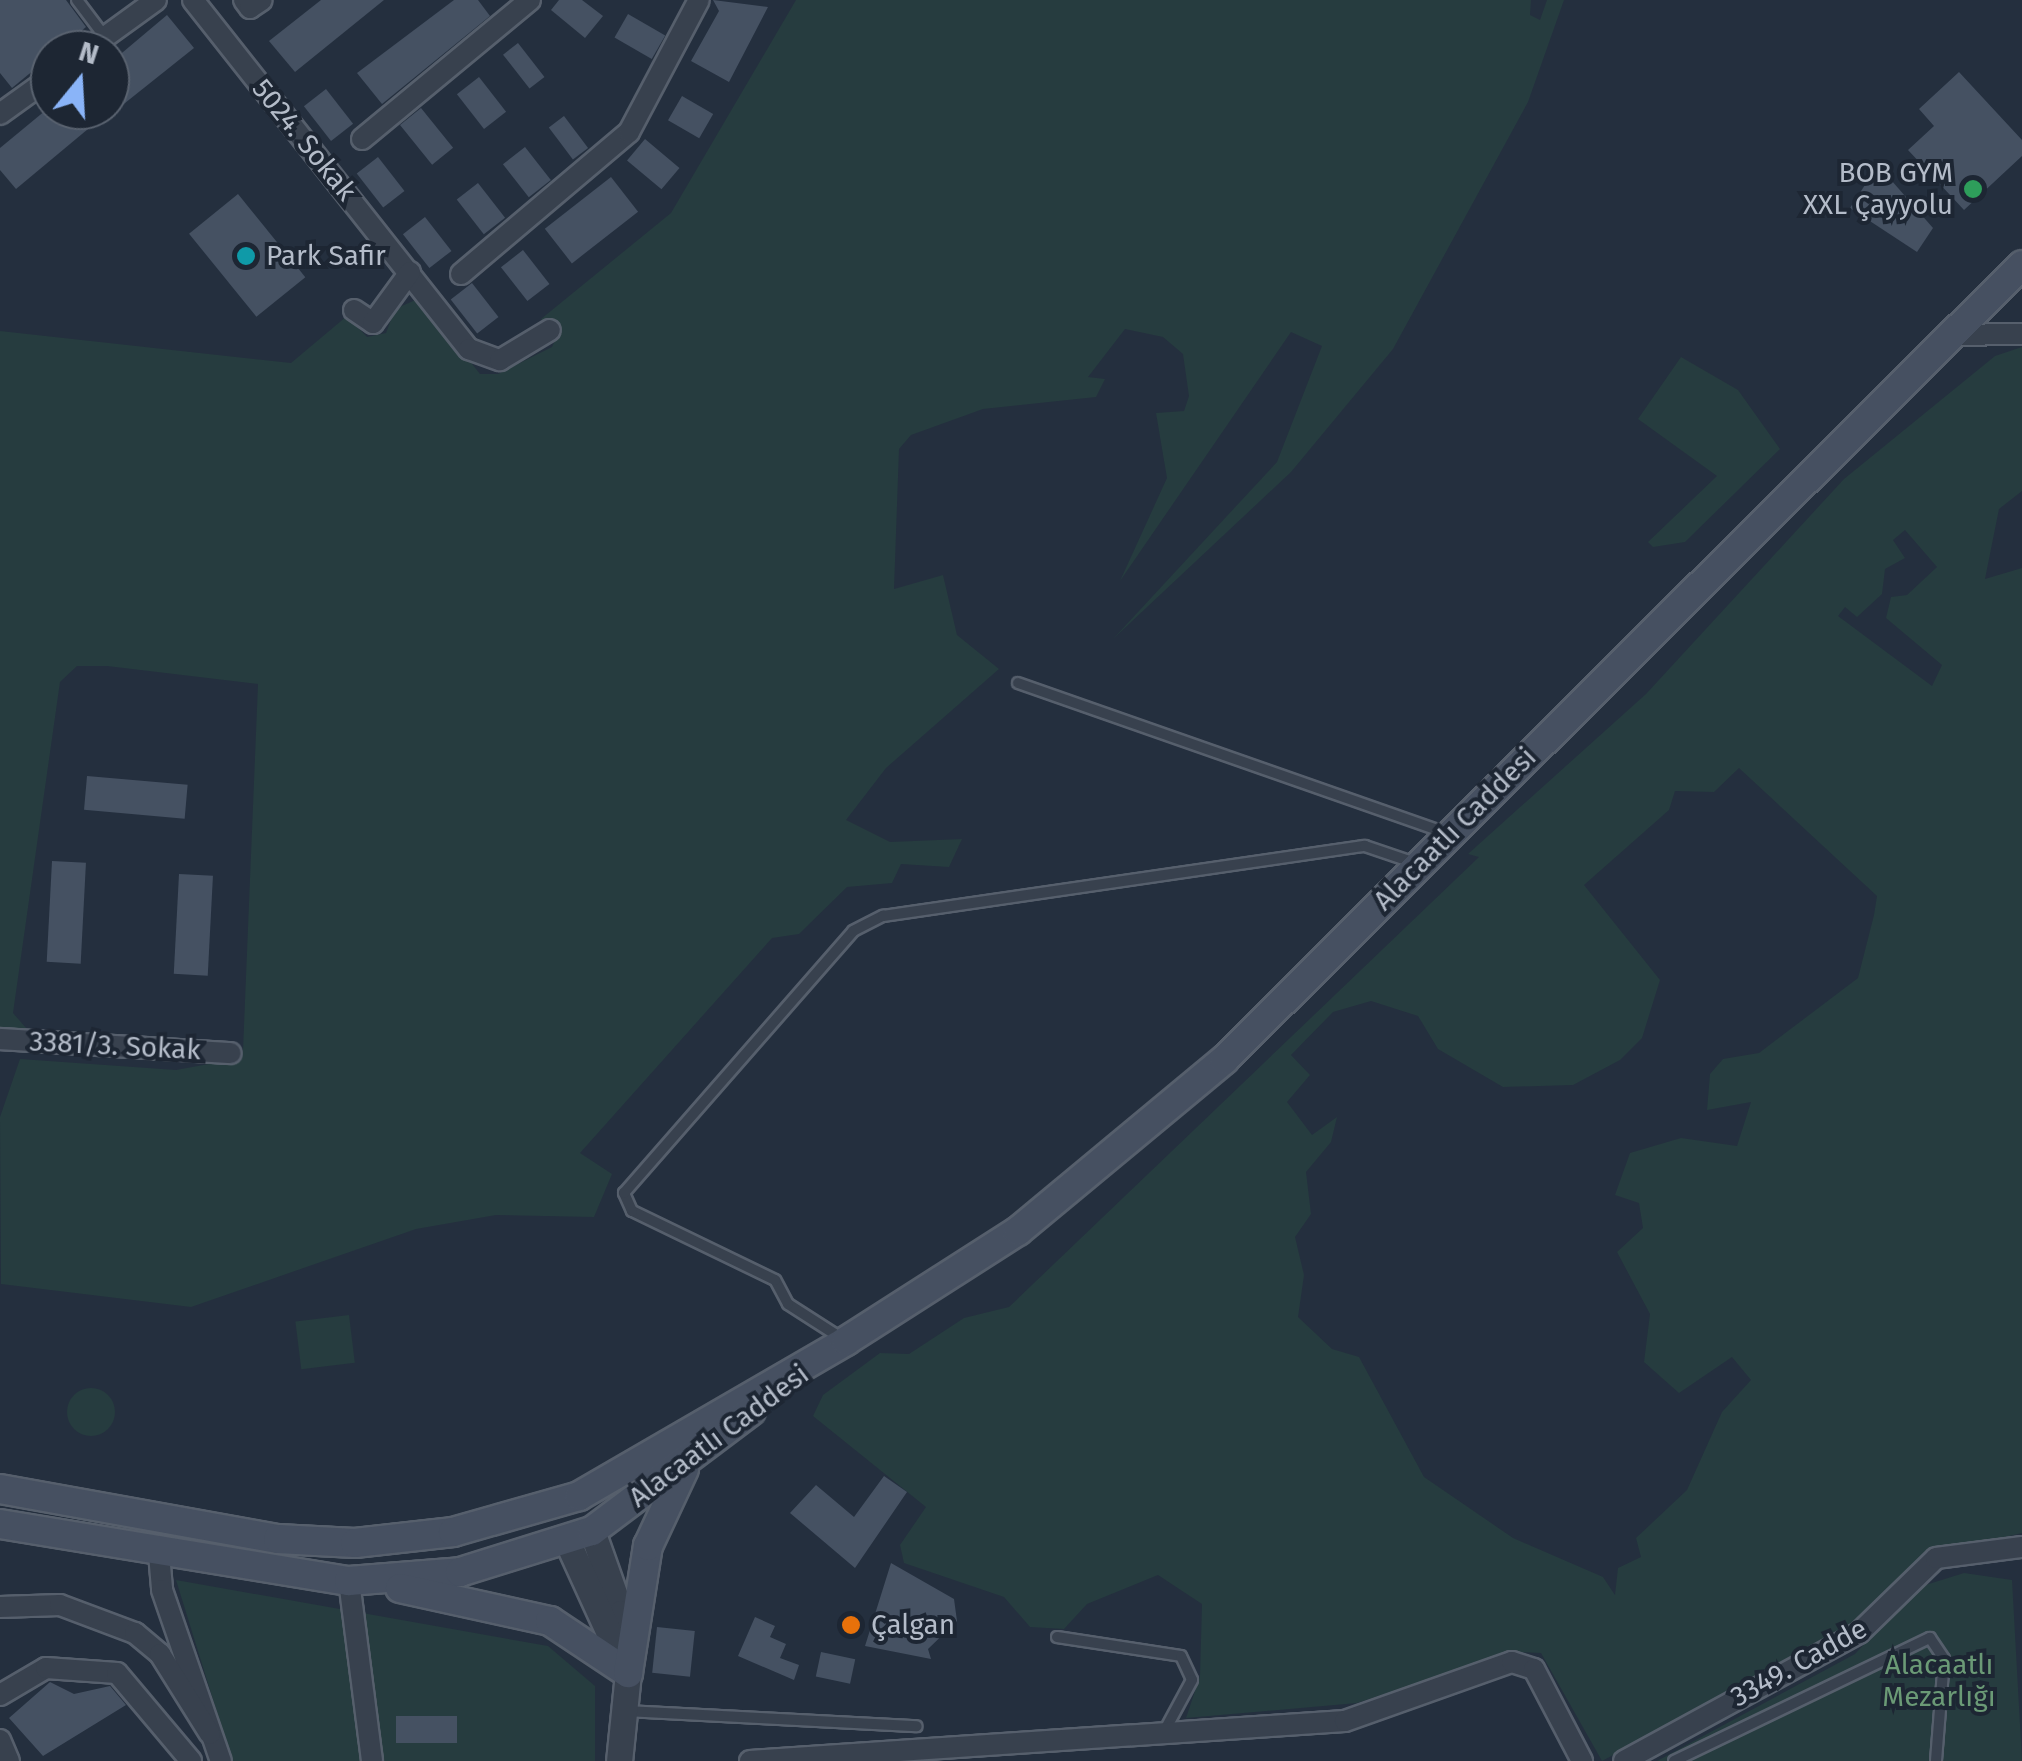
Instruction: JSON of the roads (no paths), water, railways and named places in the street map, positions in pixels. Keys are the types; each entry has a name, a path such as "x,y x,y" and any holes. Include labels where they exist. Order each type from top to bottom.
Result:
{"main road":[{"name":"Alacaatlı Caddesi","path":"0,1489 326,1543 412,1539 566,1501 846,1341 1018,1231 1141,1131 1420,866 2022,265"},
{"name":"Alacaatlı Caddesi","path":"580,1537 846,1341"},
{"path":"0,1524 159,1554 522,1611 585,1638 628,1672 648,1546 689,1460"},
{"path":"349,1581 460,1572 580,1537 566,1501"}],"street":[{"path":"115,30 156,0"},
{"name":"5024. Sokak","path":"193,0 484,359 508,358 550,330"},
{"path":"244,0 250,8 262,0"},
{"path":"362,139 530,0"},
{"path":"461,274 629,132 700,0"},
{"path":"0,114 30,92"},
{"path":"354,310 372,322 410,272"},
{"path":"1950,336 2022,334"},
{"name":"3381/3. Sokak","path":"0,1039 231,1053"},
{"path":"580,1537 628,1672 619,1761"},
{"name":"3349. Cadde","path":"1624,1761 1859,1633 1936,1558 2022,1547"},
{"path":"159,1554 221,1761"},
{"path":"349,1581 372,1761"},
{"path":"0,1607 60,1606 135,1632 210,1734"},
{"path":"750,1761 1166,1728 1345,1722 1512,1662 1534,1669 1582,1761"},
{"path":"0,1695 46,1668 117,1673 191,1761"},
{"path":"0,1740 9,1761"}],"lane":[{"path":"77,0 101,30"},
{"path":"1018,682 1449,834"},
{"path":"846,1341 788,1304 775,1280 632,1212 624,1193 853,931 883,916 1365,846 1420,866"},
{"path":"1057,1637 1181,1656 1192,1680 1166,1728"},
{"path":"1655,1742 1672,1761 1930,1638 1944,1659 1936,1761"},
{"path":"625,1711 917,1726"}],"place":[{"name":"BOB GYM XXL Çayyolu","path":"1973,189"},
{"name":"Park Safir","path":"246,256"},
{"name":"Çalgan","path":"851,1625"}],"park label":[{"name":"Alacaatlı Mezarlığı","path":"1939,1681"}]}
